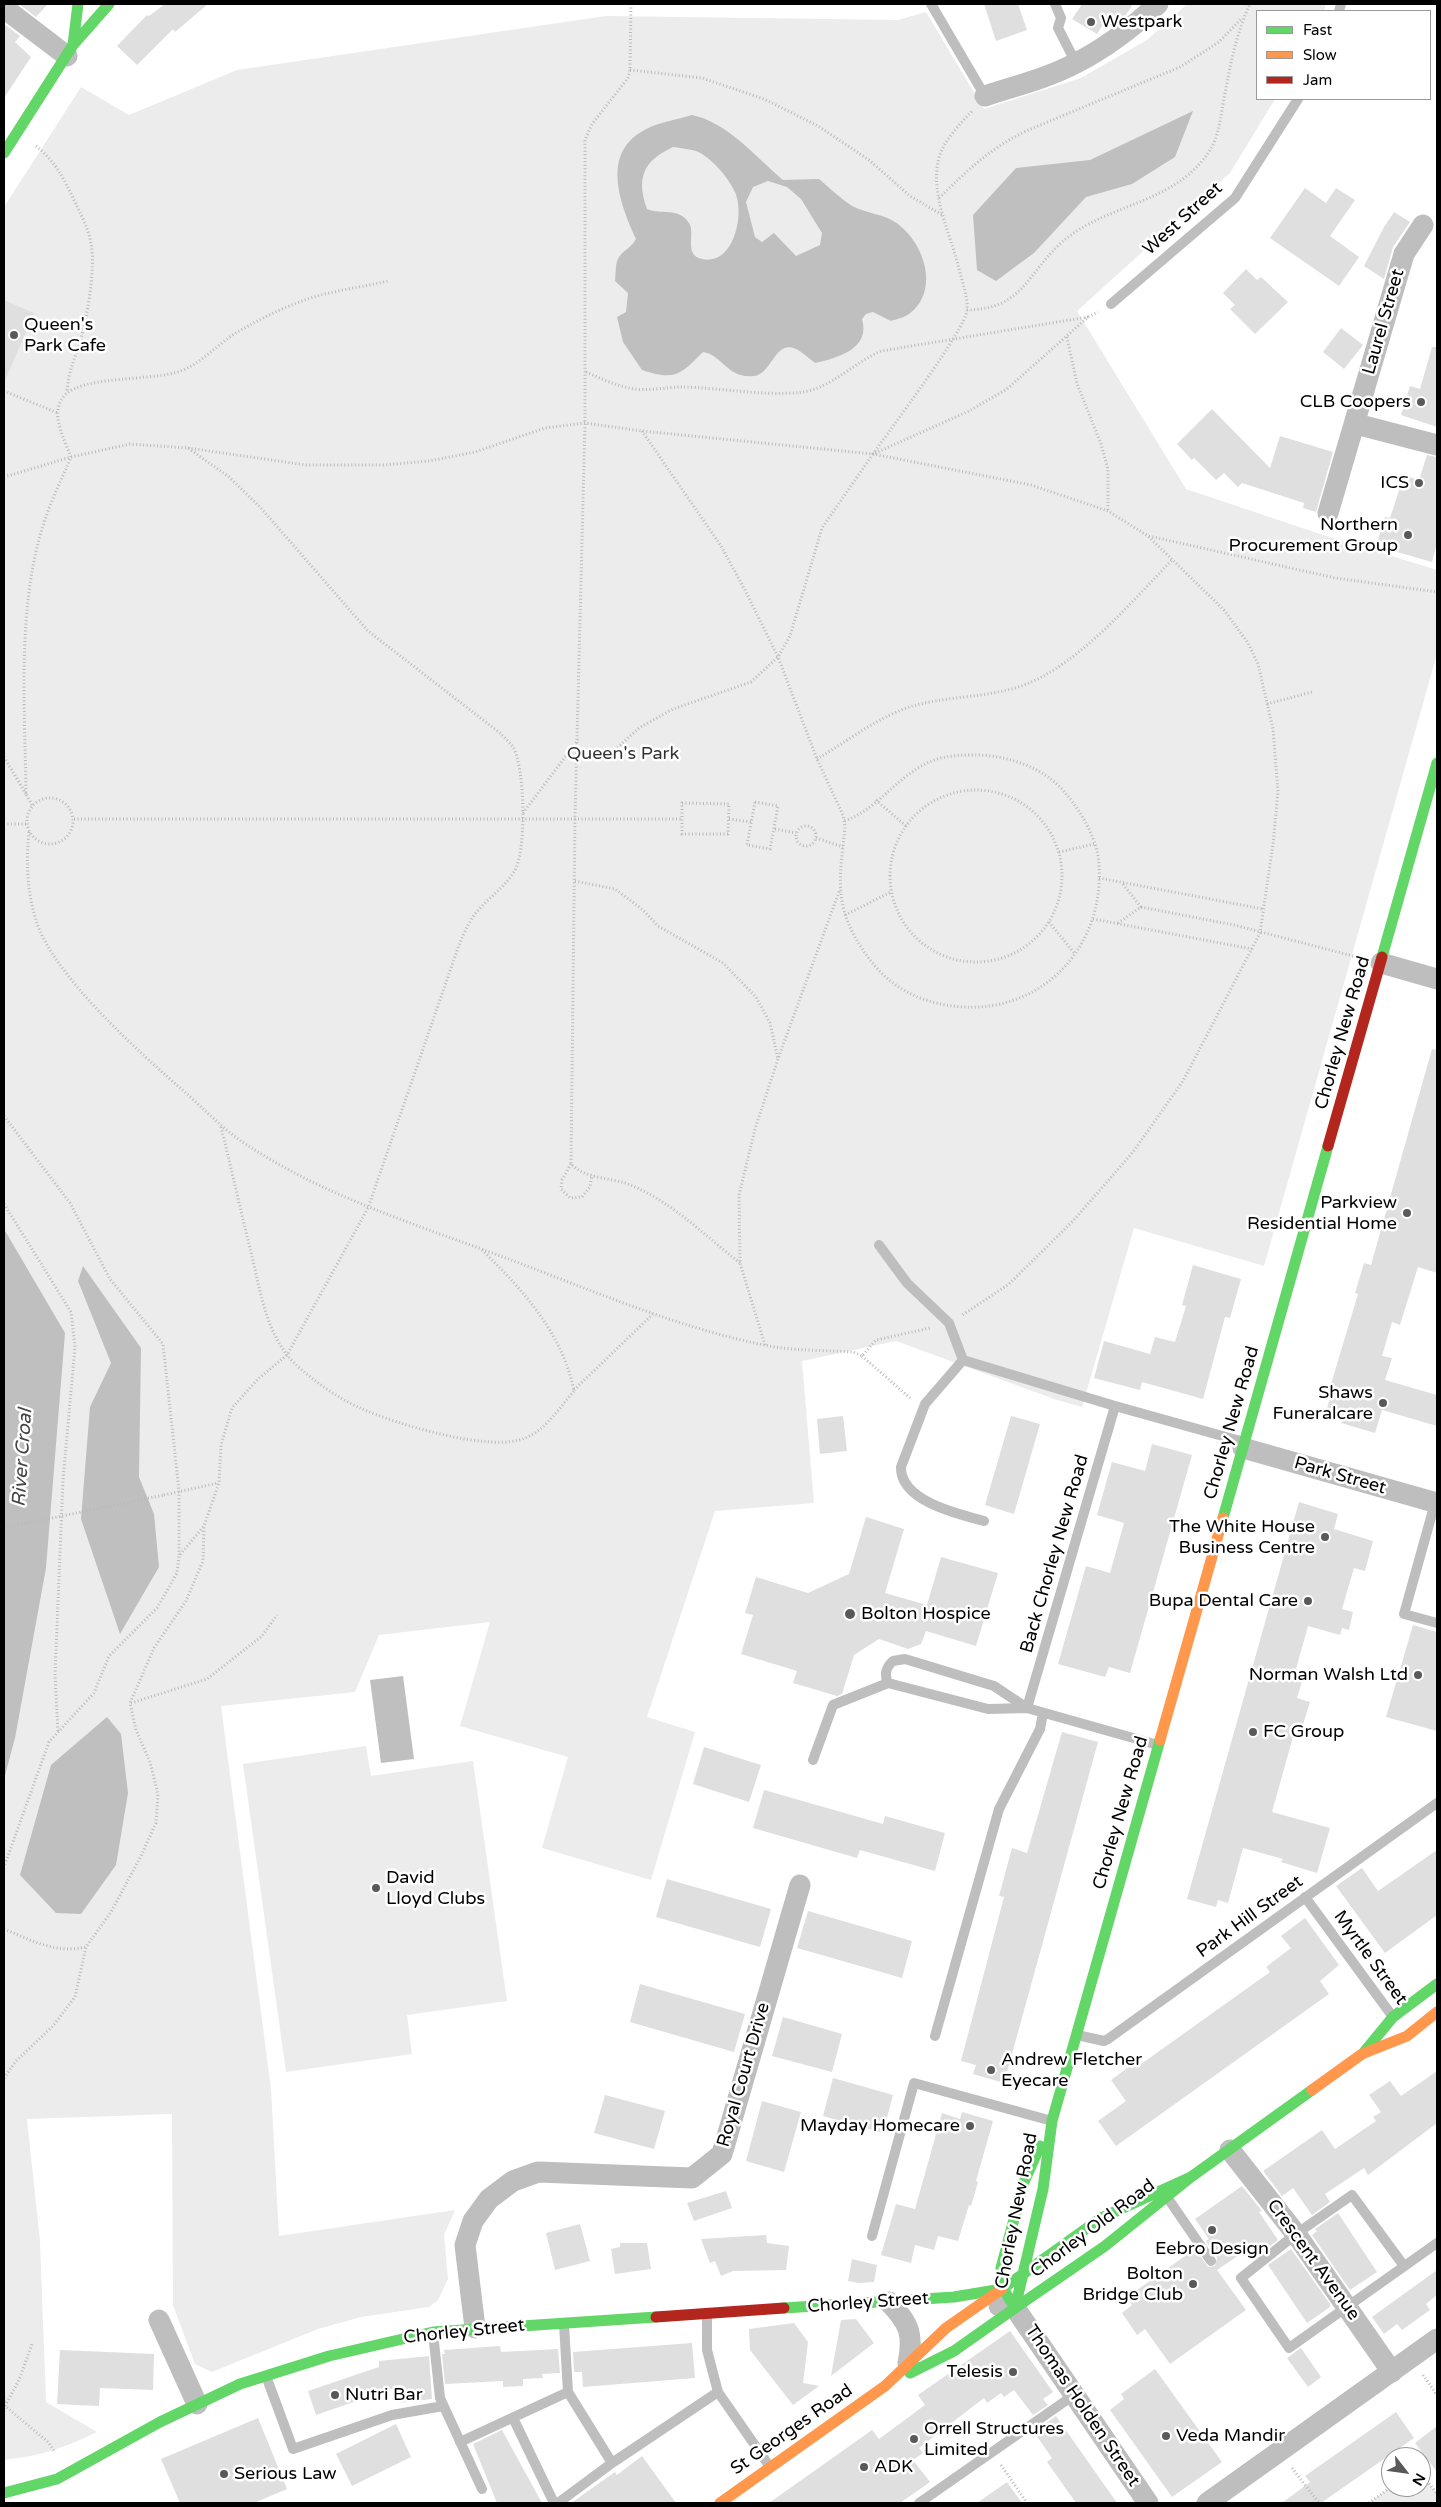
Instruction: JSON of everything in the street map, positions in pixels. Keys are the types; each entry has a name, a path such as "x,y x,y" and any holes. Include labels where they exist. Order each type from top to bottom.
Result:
{"main road":[{"path":"70,50 78,4"},
{"path":"4,153 70,50 109,4"},
{"name":"Chorley New Road","path":"1002,2290 999,2282 1000,2268 1024,2182 1052,2121 1437,763"},
{"name":"Chorley Old Road","path":"1015,2308 1104,2246 1191,2177 1362,2054 1394,2017 1437,1984"},
{"path":"1410,2005 1428,2000 1437,2002"},
{"name":"Chorley Old Road","path":"1362,2054 1407,2036 1437,2012"},
{"name":"Chorley New Road","path":"1015,2308 1043,2189 1052,2121"},
{"name":"Chorley Old Road","path":"1002,2290 1101,2218 1191,2177"},
{"path":"1002,2290 1015,2308"},
{"name":"Chorley Street","path":"9,2496 68,2473 197,2404 266,2375 349,2349 432,2332 475,2328 889,2302 954,2297 1002,2290"},
{"name":"St Georges Road","path":"720,2503 884,2386 946,2328 1002,2290"},
{"name":"St Georges Road","path":"884,2386 954,2351 1015,2308"}],"street":[{"path":"985,96 1034,80 1076,63 1135,24 1158,4"},
{"path":"4,8 70,50"},
{"name":"Laurel Street","path":"1328,514 1356,424 1404,254 1423,225"},
{"path":"1356,424 1437,446"},
{"path":"1381,963 1437,979"},
{"name":"Park Street","path":"1244,1445 1437,1501"},
{"name":"Royal Court Drive","path":"475,2328 465,2245 473,2221 489,2199 513,2181 538,2172 692,2178 722,2154 800,1886"},
{"name":"Crescent Avenue","path":"1230,2150 1296,2234 1392,2372"},
{"name":"Chorley Street","path":"954,2297 1015,2308"},
{"path":"889,2302 901,2314 909,2330 912,2345 908,2363"},
{"name":"Thomas Holden Street","path":"1015,2308 1148,2503"},
{"path":"159,2320 197,2404"},
{"path":"1207,2503 1437,2339"}],"lane":[{"path":"931,4 985,96"},
{"path":"1055,4 1060,18 1058,28 1076,63"},
{"name":"West Street","path":"1111,304 1235,198 1297,100"},
{"path":"879,1245 907,1283 949,1323 963,1360"},
{"path":"963,1360 1244,1445"},
{"path":"963,1360 923,1408 901,1467 901,1475 904,1483 936,1507 984,1521"},
{"name":"Back Chorley New Road","path":"1027,1708 1115,1406"},
{"path":"1437,1501 1404,1614 1437,1623"},
{"path":"888,1683 885,1678 889,1665 898,1658 904,1659 994,1686 1027,1708 1159,1745"},
{"path":"813,1760 833,1705 888,1683 988,1709 1027,1708"},
{"path":"935,2036 999,1809 1040,1729 1043,1713"},
{"name":"Park Hill Street","path":"1077,2035 1104,2041 1108,2039 1437,1803"},
{"name":"Myrtle Street","path":"1305,1897 1394,2017 1395,2030 1391,2042"},
{"path":"872,2236 914,2083 1052,2121"},
{"path":"1404,2266 1352,2195 1296,2234 1241,2278 1289,2348 1437,2243"},
{"path":"1167,2196 1211,2261"},
{"path":"707,2314 708,2350 718,2392 771,2467"},
{"path":"564,2323 568,2392 612,2463"},
{"path":"432,2332 440,2398 482,2489"},
{"path":"266,2375 293,2449 392,2416 443,2406"},
{"path":"460,2442 568,2392"},
{"path":"558,2503 612,2463 718,2392"},
{"path":"919,2503 1074,2394"},
{"path":"513,2418 554,2503"}],"path":[{"path":"592,1175 586,1193 582,1197 570,1198 561,1189 561,1184 571,1164 575,818 586,372 585,140 592,124 628,78 630,70 631,4"},
{"path":"967,310 988,310 1000,305 1025,285 1062,242 1080,229 1169,190 1200,164 1218,134 1236,36 1250,4"},
{"path":"939,198 986,153 1002,143 1026,131 1180,67 1219,42 1244,16"},
{"path":"630,70 702,78 764,99 818,126 869,160 910,196 944,216"},
{"path":"577,757 615,750 639,728 673,709 751,682 778,657 790,636 822,528 952,340 967,310 960,270 935,187 939,157 956,129 985,96"},
{"path":"18,132 53,161 62,174 86,224 92,244 93,264 81,340 68,374 67,393 58,407 58,421 72,457 47,514 34,562 24,650 26,794"},
{"path":"67,393 90,384 174,373 189,367 238,332 275,312 314,297 388,281"},
{"path":"872,454 969,411 1007,389 1088,317 1111,304"},
{"path":"586,372 628,388 640,390 682,387 791,393 813,390 832,382 869,356 881,351 1088,317"},
{"path":"1066,336 1076,384 1101,444 1108,469 1108,511"},
{"path":"4,391 58,413"},
{"path":"4,477 72,457 130,444 188,448 306,465 384,465 429,461 475,452 545,428 585,422 642,431 872,454 1031,485 1108,511 1148,536 1174,559 1224,610 1248,642 1258,664 1273,729 1278,792 1273,844 1260,933 1183,1081 1133,1152 1073,1221 1010,1284 949,1323 876,1340 862,1356"},
{"path":"642,431 721,546 778,657 817,759 837,799 844,821 840,888 755,1129 739,1195 740,1263 765,1346"},
{"path":"4,2078 16,2061 53,2026 76,1997 86,1947 111,1912 141,1856 156,1823 158,1794 150,1762 136,1730 130,1703 154,1648 186,1601 203,1561 204,1526 219,1483 220,1445 232,1408 258,1379 287,1356 368,1208 459,945 475,914 503,887 516,870 521,849 523,813 519,767 513,747 500,732 368,631 260,507 229,477 188,448"},
{"path":"1148,536 1335,578 1437,592"},
{"path":"817,759 890,716 911,706 935,701 986,696 1008,691 1037,680 1064,664 1087,646 1174,559"},
{"path":"1267,704 1312,692"},
{"path":"523,813 578,740"},
{"path":"840,888 846,915 859,947 886,979 922,1000 964,1009 1005,1004 1043,986 1075,954 1093,919 1098,902 1099,863 1094,844 1077,809 1066,793 1051,779 1035,769 1007,759 966,755 941,758 921,765 896,782 856,817 844,821"},
{"path":"4,757 32,806"},
{"path":"977,790 1004,794 1028,808 1047,828 1059,852 1062,870 1061,888 1057,906 1049,922 1034,940 1015,953 994,961 971,963 948,958 928,948 911,933 898,914 891,892 892,861 895,846 906,826 926,806 950,794 977,790"},
{"path":"46,798 61,800 72,812 74,819 70,833 59,843 45,844 38,841 29,832 26,824 32,806 46,798"},
{"path":"876,800 906,826"},
{"path":"754,802 778,806 770,849 747,845 751,822 754,802"},
{"path":"682,803 729,804 729,819 728,834 682,834 682,803"},
{"path":"74,819 682,819"},
{"path":"729,819 751,822"},
{"path":"4,825 26,824"},
{"path":"807,826 814,829 816,838 810,846 804,846 798,843 796,833 800,828 807,826"},
{"path":"774,828 796,833"},
{"path":"29,832 26,856 29,891 36,922 49,948 68,975 150,1062 221,1126 285,1167 368,1208 688,1325 765,1346 853,1352 862,1356 923,1408"},
{"path":"816,838 843,847"},
{"path":"1059,852 1094,844"},
{"path":"1099,878 1263,909"},
{"path":"575,881 615,889 643,910 658,926 723,963 756,997 770,1024 778,1060"},
{"path":"1121,882 1141,907 1260,933 1381,963"},
{"path":"846,915 891,892"},
{"path":"1117,923 1141,907"},
{"path":"1093,919 1252,949"},
{"path":"1049,922 1075,954"},
{"path":"4,1116 70,1203 110,1279 163,1344 179,1491 179,1556 177,1572 157,1608 108,1656 94,1693 49,1742 4,1867"},
{"path":"221,1126 266,1314 287,1356 325,1388 360,1408 416,1428 490,1442 509,1442 526,1438 542,1427 574,1391 654,1312"},
{"path":"571,1164 575,1168 592,1175 624,1183 643,1191 667,1205 740,1263"},
{"path":"4,1204 70,1312 75,1348 62,1480 55,1675 58,1733"},
{"path":"480,1248 516,1284 552,1331 569,1366 574,1391"},
{"path":"4,1528 219,1483"},
{"path":"179,1556 204,1526"},
{"path":"130,1703 207,1679 262,1636 278,1615"},
{"path":"4,1929 45,1946 70,1950 86,1947"},
{"path":"5,2406 19,2380 32,2344"},
{"path":"4,2398 5,2406 48,2442 68,2473"},
{"path":"1280,2451 1319,2503"},
{"path":"992,2452 1027,2503"},
{"path":"1369,2503 1381,2494"}],"green space":[{"name":"Queen's Park","path":"1187,4 1326,4 1324,10 1256,10 1256,100 1274,100 1230,173 1077,311 1186,489 1320,534 1437,570 1437,654 1264,1266 1134,1228 1082,1407 1057,1400 896,1341 802,1361 814,1503 715,1511 647,1717 695,1732 651,1880 542,1848 568,1757 460,1726 490,1622 379,1635 355,1692 221,1706 271,2089 279,2236 455,2210 444,2235 448,2279 438,2300 429,2307 361,2317 318,2329 212,2372 195,2364 173,2305 172,2114 27,2119 40,2241 46,2402 97,2432 52,2450 4,2460 4,207 81,87 129,115 237,70 606,16 898,20 926,12 984,109 1081,78 1147,40"},
{"name":"David Lloyd Clubs","path":"366,1746 371,1776 473,1761 507,2001 407,2015 412,2054 286,2072 243,1764"},
{"path":"1431,2486 1437,2494 1437,2503 1369,2503 1381,2494 1381,2497 1431,2497"}],"water":[{"path":"1193,111 1175,157 1132,184 1086,197 1034,253 996,281 977,270 973,215 1016,168 1090,160"},
{"path":"692,115 705,119 729,133 752,151 783,180 819,179 852,206 885,217 905,230 921,253 925,266 926,280 924,293 919,304 909,314 891,321 873,312 866,314 862,319 862,338 857,345 842,355 815,363 798,350 789,347 778,353 765,370 754,376 737,374 716,357 703,352 676,374 662,375 642,370 623,342 617,317 626,312 628,293 615,281 617,262 619,257 636,239 620,197 618,168 621,154 629,142 641,132 659,124","holes":["673,147 696,151 702,154 724,174 735,192 739,213 734,236 729,247 722,255 713,259 702,259 696,257 693,253 691,248 691,227 685,218 675,213 647,209 642,179 655,158","768,181 787,187 801,199 822,233 820,245 796,256 774,233 762,242 755,237 746,202 753,187"]},
{"name":"River Croal","path":"4,1229 65,1333 46,1568 15,1738 4,1779"},
{"path":"83,1266 141,1348 139,1477 154,1514 159,1567 120,1634 81,1519 90,1407 111,1363 78,1281"},
{"path":"403,1676 414,1759 381,1763 370,1680"},
{"path":"107,1717 121,1734 128,1793 116,1865 81,1914 56,1913 20,1875 51,1765"}],"building":[{"path":"19,4 48,4 36,17"},
{"path":"165,4 208,4 175,32 173,29 137,65 117,46 147,15 149,16"},
{"path":"984,4 1018,4 1027,30 996,41"},
{"name":"Westpark","path":"1082,4 1133,4 1126,15 1116,23 1108,17 1097,34 1072,19"},
{"path":"4,24 20,36 15,42 31,57 4,98"},
{"path":"1305,188 1326,203 1336,188 1355,200 1330,236 1359,257 1339,286 1270,238"},
{"path":"1394,212 1410,222 1393,247 1384,279 1364,266"},
{"path":"1246,269 1257,280 1261,277 1288,302 1255,334 1230,309 1235,305 1223,293"},
{"name":"Queen's Park Cafe","path":"4,300 34,313 4,383"},
{"path":"1341,328 1363,345 1344,369 1323,352"},
{"name":"CLB Coopers","path":"1432,347 1437,347 1437,427 1401,415 1410,386 1420,389"},
{"path":"1212,409 1270,468 1280,436 1333,452 1316,512 1303,508 1304,503 1242,483 1238,487 1224,473 1216,480 1194,458 1192,460 1177,444"},
{"path":"1427,455 1437,457 1437,543 1432,562 1376,546 1385,517 1390,518 1404,475 1419,480"},
{"path":"1432,1049 1437,1050 1437,1273 1418,1267 1400,1325 1392,1322 1382,1356 1392,1358 1385,1380 1437,1395 1437,1426 1382,1410 1375,1433 1341,1423 1343,1416 1326,1411 1331,1395 1328,1394 1358,1294 1355,1293 1364,1263 1371,1265"},
{"path":"1193,1265 1241,1279 1230,1318 1225,1317 1203,1399 1142,1382 1140,1390 1094,1378 1104,1341 1150,1354 1155,1337 1175,1342 1186,1306 1182,1305"},
{"path":"843,1416 847,1451 820,1454 817,1419"},
{"path":"1011,1416 1040,1424 1014,1514 985,1505"},
{"path":"1152,1444 1192,1455 1130,1673 1109,1667 1105,1677 1058,1664 1086,1566 1110,1573 1124,1523 1097,1515 1112,1462 1145,1471"},
{"path":"1299,1502 1338,1514 1334,1529 1373,1541 1365,1571 1354,1568 1342,1609 1353,1612 1349,1630 1342,1628 1340,1635 1308,1626 1296,1669 1305,1672 1297,1698 1310,1702 1302,1728 1296,1726 1272,1812 1330,1828 1317,1873 1281,1862 1283,1859 1243,1848 1228,1903 1218,1900 1216,1907 1187,1899"},
{"path":"866,1517 904,1529 885,1593 927,1605 941,1557 998,1573 976,1646 926,1631 921,1644 908,1649 879,1639 854,1655 842,1694 837,1696 793,1683 797,1671 741,1654 753,1615 745,1613 756,1577 808,1593 849,1574"},
{"name":"Norman Walsh Ltd","path":"1413,1625 1437,1632 1437,1731 1386,1717"},
{"path":"1062,1732 1098,1742 1004,2083 973,2074 976,2065 961,2061 1004,1897 999,1896 1012,1848 1027,1853"},
{"path":"704,1747 761,1765 749,1802 693,1784"},
{"path":"764,1790 883,1824 885,1816 945,1833 935,1871 860,1850 857,1858 753,1828"},
{"path":"1437,1850 1437,1915 1385,1953 1336,1886 1362,1868 1378,1891"},
{"path":"667,1879 771,1909 760,1947 656,1917"},
{"path":"808,1911 912,1941 902,1978 797,1948"},
{"path":"1305,1918 1339,1965 1320,1981 1329,1994 1116,2146 1098,2121 1126,2101 1111,2080 1134,2063 1137,2067 1270,1972 1266,1967 1291,1948 1281,1936"},
{"path":"640,1984 745,2014 734,2052 630,2022"},
{"path":"783,2017 842,2034 832,2072 772,2056"},
{"path":"1437,2071 1437,2123 1368,2175 1364,2168 1325,2194 1330,2202 1312,2215 1293,2188 1282,2196 1263,2171 1322,2130 1335,2149 1376,2121 1373,2117 1381,2112 1369,2095 1390,2081 1401,2096"},
{"path":"833,2078 893,2095 883,2133 823,2116"},
{"path":"605,2095 665,2111 654,2149 594,2133"},
{"path":"762,2101 801,2112 784,2172 746,2161"},
{"path":"962,2112 993,2121 971,2206 969,2205 958,2241 938,2236 934,2250 915,2245 911,2263 881,2255 896,2204 915,2209 942,2113 960,2119"},
{"path":"1242,2186 1262,2211 1259,2212 1278,2240 1260,2254 1254,2245 1217,2270 1246,2310 1170,2364 1145,2329 1137,2335 1122,2313 1132,2305 1127,2297 1195,2249 1208,2267 1215,2266 1217,2258 1206,2241 1209,2239 1195,2219"},
{"path":"726,2191 732,2208 694,2221 687,2203"},
{"path":"1338,2213 1377,2272 1350,2290 1312,2235 1317,2231 1315,2229"},
{"path":"580,2224 590,2261 555,2270 546,2233"},
{"path":"766,2235 767,2243 789,2246 786,2270 733,2271 721,2276 715,2261 710,2263 701,2239"},
{"path":"620,2243 647,2243 651,2269 615,2274 611,2249 620,2247"},
{"path":"1291,2249 1330,2304 1330,2307 1307,2323 1268,2265"},
{"path":"852,2259 877,2265 874,2282 859,2283 848,2281"},
{"path":"1437,2270 1437,2295 1426,2304 1430,2310 1402,2330 1397,2324 1384,2334 1372,2317"},
{"path":"856,2319 874,2343 831,2376 841,2320"},
{"path":"794,2323 808,2342 803,2383 819,2386 793,2405 750,2350 749,2329"},
{"path":"1010,2331 1053,2392 1043,2399 1048,2405 1033,2415 1014,2390 1004,2397 1001,2393 987,2403 984,2398 919,2448 923,2453 913,2460 930,2482 900,2503 769,2503 872,2430 879,2439 925,2405 918,2395"},
{"path":"692,2343 695,2378 583,2387 582,2372 574,2372 573,2352"},
{"path":"500,2346 501,2352 558,2349 560,2373 542,2374 543,2378 523,2379 523,2386 503,2387 503,2381 445,2384 442,2354 445,2354 444,2350"},
{"path":"1301,2348 1321,2377 1308,2387 1287,2358"},
{"path":"60,2350 154,2354 153,2390 100,2388 99,2406 57,2404"},
{"path":"429,2356 432,2399 399,2403 397,2387 316,2415 308,2391 379,2367 379,2361"},
{"name":"Veda Mandir","path":"1155,2369 1222,2462 1172,2497 1110,2410 1124,2399 1121,2394"},
{"path":"1396,2412 1414,2438 1401,2447 1381,2447 1381,2461 1321,2503 1282,2503 1310,2482 1305,2476"},
{"path":"1056,2416 1117,2503 1076,2503 1047,2462 1052,2458 1036,2435 1043,2430 1041,2427"},
{"name":"Serious Law","path":"258,2418 287,2489 254,2503 180,2503 161,2459"},
{"path":"396,2424 411,2457 352,2486 336,2454"},
{"path":"1437,2426 1437,2472 1431,2464 1431,2447 1418,2447 1415,2443"},
{"path":"502,2430 542,2503 497,2503 473,2444"},
{"path":"642,2456 676,2503 571,2503 615,2472 617,2475"},
{"path":"1007,2482 1022,2503 977,2503"}],"traffic: fast":[{"path":"73,45 78,4"},
{"path":"4,153 73,45 109,4"},
{"path":"1382,957 1437,763"},
{"path":"1223,1518 1328,1146"},
{"path":"1015,2308 1043,2189 1052,2121 1160,1740"},
{"path":"1365,2051 1393,2017 1437,1984"},
{"path":"1015,2308 1105,2246 1191,2177 1312,2090"},
{"path":"1013,2305 1003,2288 1001,2268 1024,2182 1040,2146"},
{"path":"784,2308 954,2297 1002,2289 1101,2218 1191,2177"},
{"path":"910,2373 954,2351 1015,2308"},
{"path":"4,2493 57,2479 160,2422 240,2384 329,2356 433,2332 656,2317"}],"traffic: slow":[{"path":"1160,1740 1223,1518"},
{"path":"1312,2090 1362,2054 1407,2036 1437,2012"},
{"path":"720,2503 885,2386 946,2328 1002,2289"}],"traffic: jam":[{"path":"1328,1146 1382,957"},
{"path":"656,2317 784,2308"}],"place":[{"name":"Westpark","path":"1091,22"},
{"name":"Queen's Park Cafe","path":"14,335"},
{"name":"CLB Coopers","path":"1421,402"},
{"name":"ICS","path":"1419,483"},
{"name":"Northern Procurement Group","path":"1408,535"},
{"name":"Parkview Residential Home","path":"1407,1213"},
{"name":"Shaws Funeralcare","path":"1383,1403"},
{"name":"The White House Business Centre","path":"1325,1537"},
{"name":"Bupa Dental Care","path":"1308,1601"},
{"name":"Bolton Hospice","path":"850,1614"},
{"name":"Norman Walsh Ltd","path":"1418,1675"},
{"name":"FC Group","path":"1253,1732"},
{"name":"David Lloyd Clubs","path":"376,1888"},
{"name":"Andrew Fletcher Eyecare","path":"991,2070"},
{"name":"Mayday Homecare","path":"970,2126"},
{"name":"Eebro Design","path":"1212,2230"},
{"name":"Bolton Bridge Club","path":"1193,2284"},
{"name":"Telesis","path":"1013,2372"},
{"name":"Nutri Bar","path":"335,2395"},
{"name":"Veda Mandir","path":"1166,2436"},
{"name":"Orrell Structures Limited","path":"914,2439"},
{"name":"ADK","path":"864,2467"},
{"name":"Serious Law","path":"224,2474"}]}
